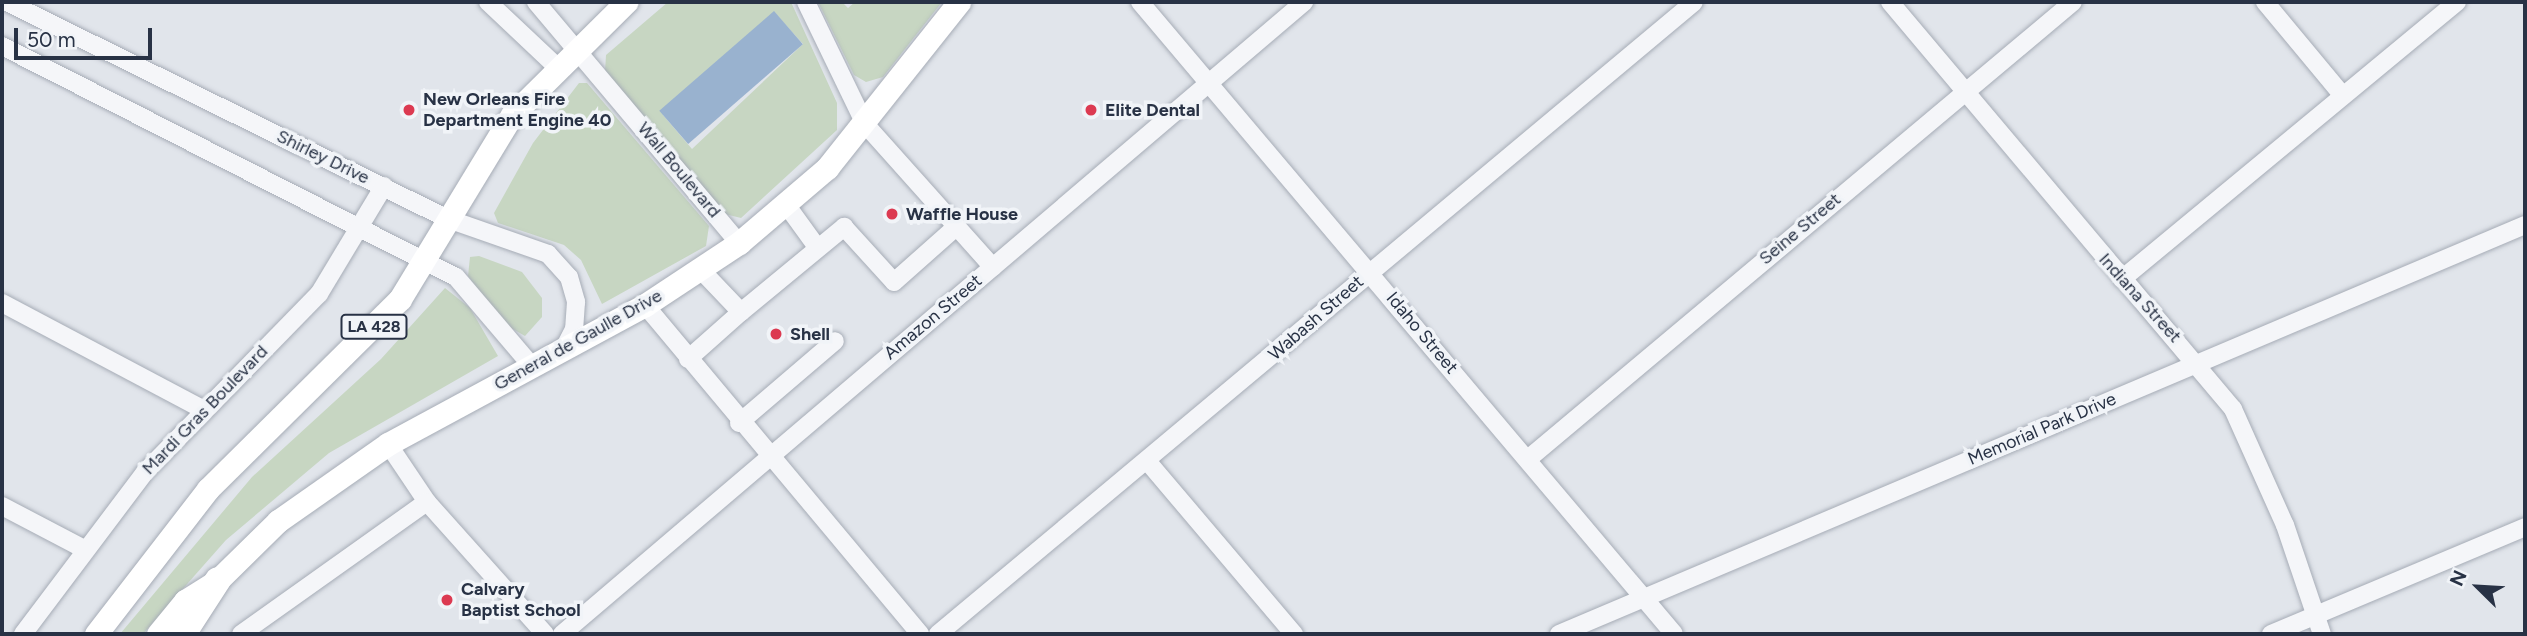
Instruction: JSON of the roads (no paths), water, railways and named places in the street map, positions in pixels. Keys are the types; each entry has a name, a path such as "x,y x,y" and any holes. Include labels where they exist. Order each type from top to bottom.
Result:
{"highway":[{"path":"183,634 218,580"}],"main road":[{"name":"LA 428","path":"96,634 208,489 349,355 427,264 512,115 574,47 626,2"},
{"name":"General de Gaulle Drive","path":"158,634 185,601 218,580 278,521 388,444 645,305 739,243 785,204 865,124 959,2"}],"street":[{"name":"Shirley Drive","path":"6,2 451,220 509,237 559,262 576,302 574,329 564,349"},
{"path":"488,2 557,67"},
{"name":"Wall Boulevard","path":"536,2 739,243"},
{"path":"806,2 865,124 993,267"},
{"name":"Idaho Street","path":"1140,2 1674,634"},
{"name":"Amazon Street","path":"562,634 1304,2"},
{"name":"Wabash Street","path":"938,634 1148,462 1370,271 1694,2"},
{"name":"Indiana Street","path":"1890,2 2122,279 2199,363 2233,409 2285,525 2322,634"},
{"name":"Seine Street","path":"1528,458 2073,2"},
{"path":"2265,2 2343,96"},
{"path":"2122,279 2457,2"},
{"path":"2,46 427,264 471,291 531,365"},
{"name":"Mardi Gras Boulevard","path":"23,634 82,548 202,408 319,294 361,230 384,186"},
{"path":"785,204 817,247"},
{"name":"Memorial Park Drive","path":"1559,634 2525,225"},
{"path":"688,359 817,247 844,227 894,282 957,226"},
{"path":"701,270 741,312"},
{"path":"2,303 202,408"},
{"path":"645,305 767,457 920,634"},
{"path":"739,423 835,341"},
{"path":"388,444 427,502 545,634"},
{"path":"1148,462 1294,634"},
{"path":"241,634 427,502"},
{"path":"2,506 82,548"},
{"path":"2271,634 2525,527"}],"water":[{"path":"774,11 803,44 688,144 659,111"}],"place":[{"name":"New Orleans Fire Department Engine 40","path":"409,110"},
{"name":"Elite Dental","path":"1091,110"},
{"name":"Waffle House","path":"892,214"},
{"name":"Shell","path":"776,334"},
{"name":"Calvary Baptist School","path":"447,600"}]}
